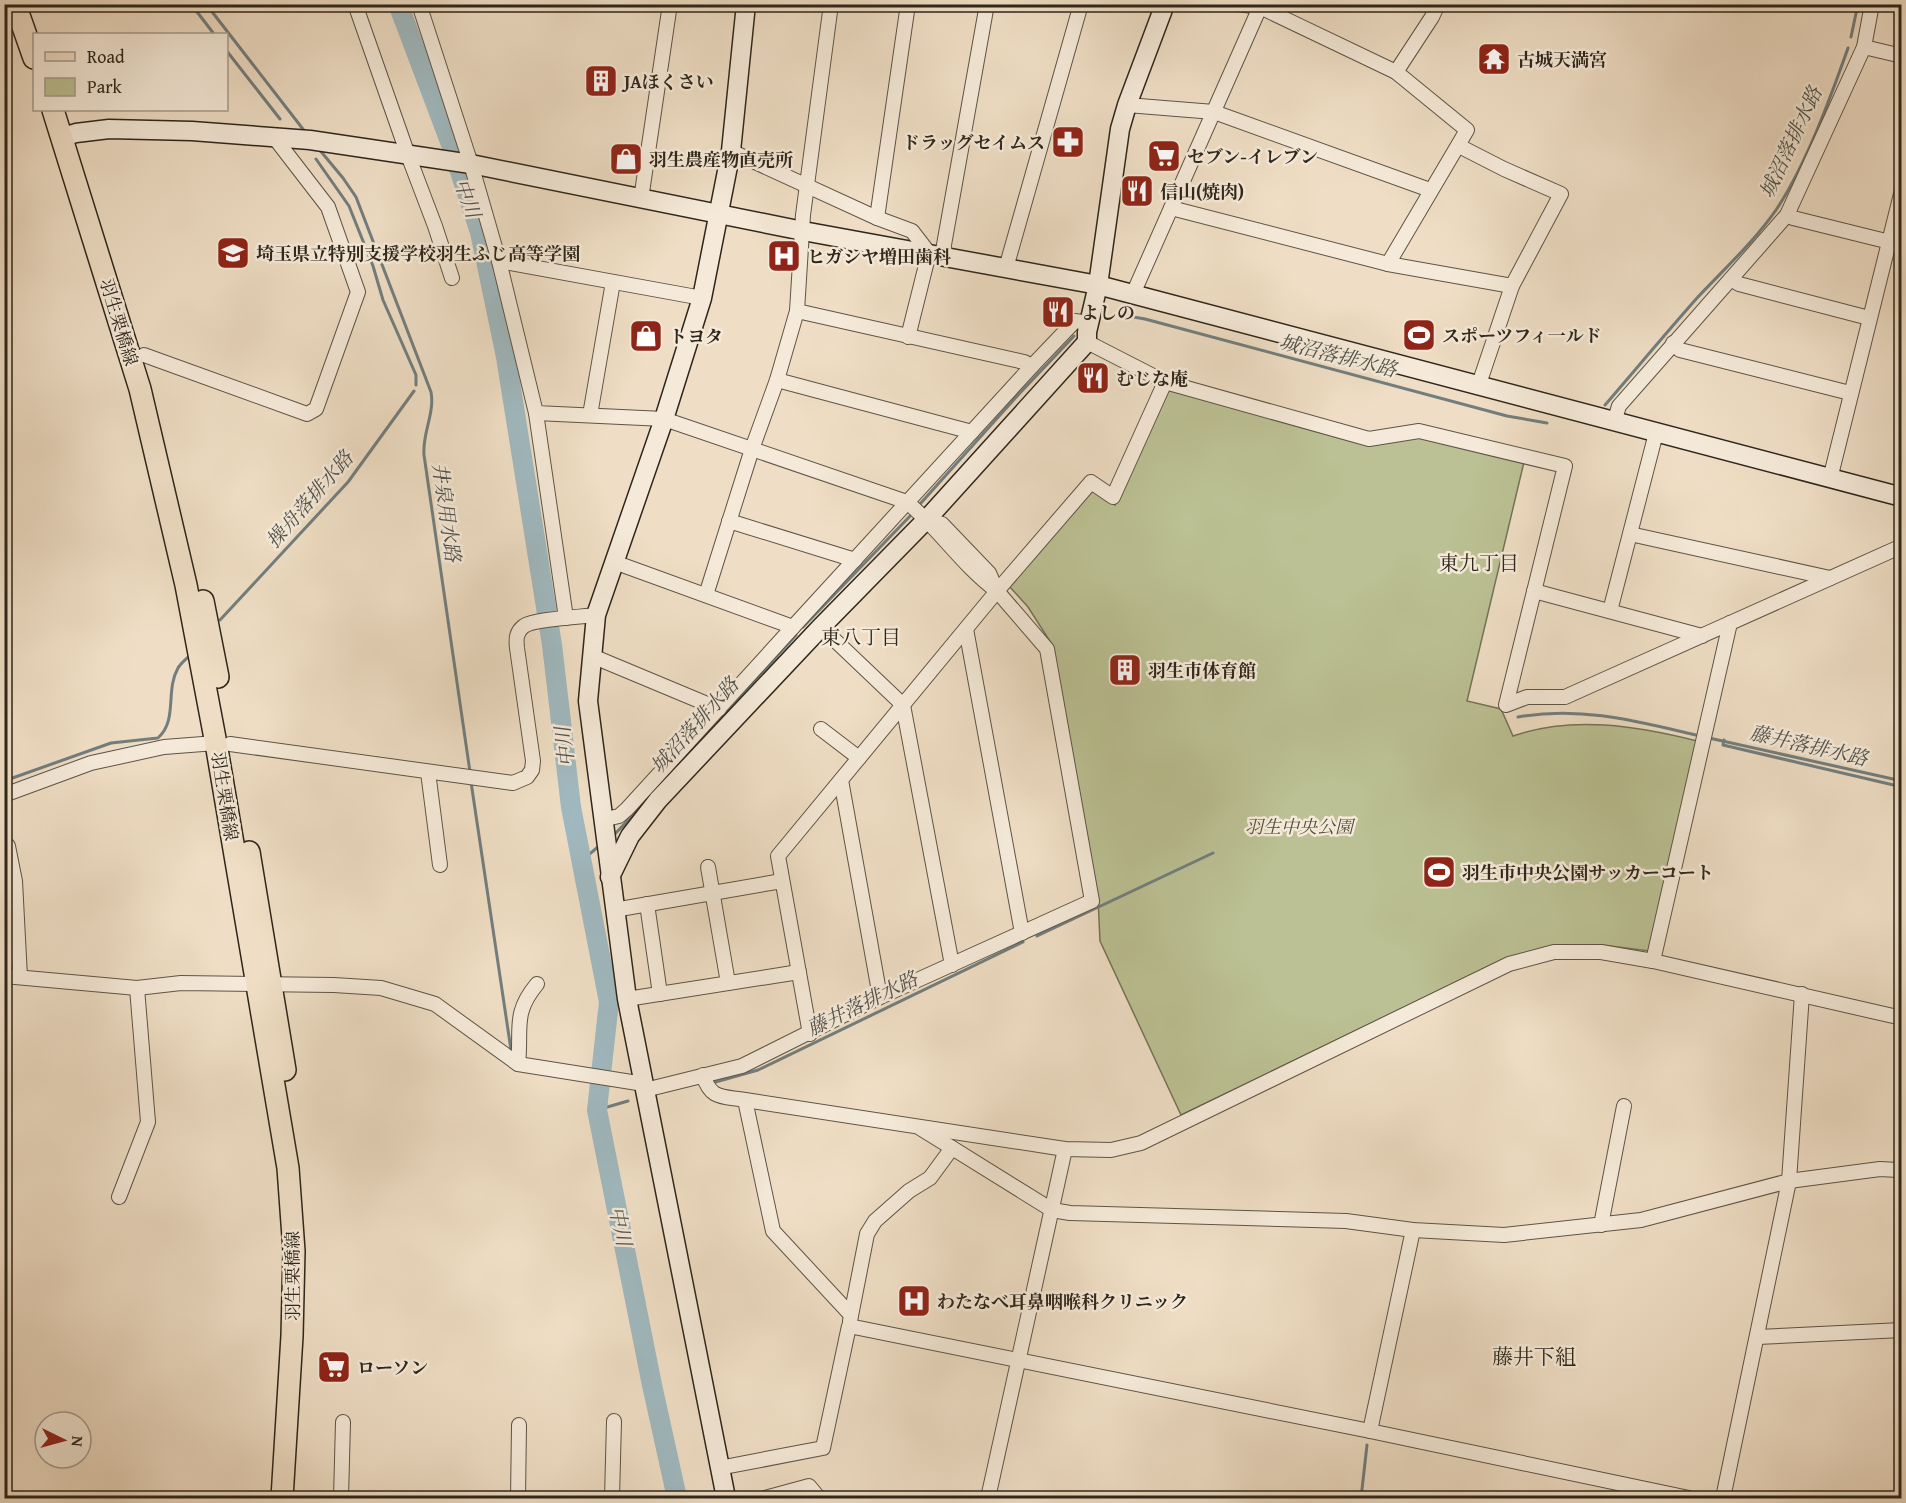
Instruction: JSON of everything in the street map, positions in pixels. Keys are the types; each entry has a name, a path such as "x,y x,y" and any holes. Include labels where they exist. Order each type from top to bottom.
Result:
{"main road":[{"path":"15,4 33,55"},
{"path":"30,4 41,33"},
{"name":"羽生栗橋線","path":"54,111 70,135 154,388 211,634 223,743"},
{"name":"羽生栗橋線","path":"68,111 70,135 140,388 223,743 300,1171 306,1256 293,1498"},
{"name":"羽生栗橋線","path":"265,985 288,1168 294,1251 292,1336 282,1498"}],"street":[{"path":"355,4 452,278"},
{"path":"419,4 471,164 499,261 536,413 561,619"},
{"path":"641,199 670,4"},
{"path":"726,1498 627,999 588,701 596,615 664,418 702,298 731,151 746,4"},
{"path":"706,595 752,449 777,380 797,311 803,215 831,4"},
{"path":"877,218 908,4"},
{"path":"908,337 936,254 987,4"},
{"path":"1006,268 1081,4"},
{"path":"610,876 630,836 658,800 927,519 1087,342 1098,285 1120,129 1165,4"},
{"path":"1238,4 1260,7 1396,72 1467,130 1388,264"},
{"path":"1396,72 1432,17 1437,4"},
{"path":"1614,422 1619,406 1787,215 1864,47 1872,4"},
{"path":"1133,294 1260,7"},
{"path":"1864,47 1902,56"},
{"path":"1127,105 1214,112 1430,190"},
{"path":"70,135 109,129 192,131 310,140 471,164 803,231 1098,285 1902,497"},
{"path":"144,355 307,414 316,409 358,292 328,207 274,137"},
{"path":"1459,146 1503,169 1561,194 1512,286 1478,387"},
{"path":"731,151 877,218 912,231 936,254"},
{"path":"1830,479 1869,318 1895,244 1902,189"},
{"path":"1171,208 1388,264 1512,286"},
{"path":"1787,215 1895,244"},
{"path":"499,261 702,298"},
{"path":"1731,279 1739,284 1869,318"},
{"path":"590,415 613,282"},
{"path":"797,311 1024,362 1032,366"},
{"path":"602,820 620,816 627,809 1075,321 1089,323"},
{"path":"1087,342 1165,382 1369,439 1419,431 1565,466 1506,705 1527,697 1565,697 1902,546"},
{"path":"1673,343 1680,350 1850,393"},
{"path":"777,380 972,432"},
{"path":"810,1034 778,856 997,591 1091,482 1113,497 1165,382"},
{"path":"4,976 137,988 182,983 334,985 381,988 435,1004 518,1064 645,1087 742,1066 880,997 1092,901 1047,649 997,591 989,573 942,524 927,519 907,502 664,418 536,413"},
{"path":"1610,611 1656,433"},
{"path":"729,521 855,560"},
{"path":"1630,534 1830,578"},
{"path":"614,562 816,633 903,705 952,965"},
{"path":"1534,591 1702,636"},
{"path":"4,795 91,763 164,747 223,743 513,783 527,777 532,770 516,639 522,627 532,623 596,615"},
{"path":"1653,961 1730,623"},
{"path":"966,629 1022,933"},
{"path":"592,656 719,709"},
{"path":"821,729 859,758"},
{"path":"428,772 440,864"},
{"path":"841,780 880,997"},
{"path":"4,841 8,846 15,881 20,977"},
{"path":"708,867 728,983"},
{"path":"614,910 782,880"},
{"path":"647,904 660,994"},
{"path":"703,1076 712,1094 745,1100 1065,1149 1112,1150 1141,1143 1509,963 1554,952 1601,952 1653,961 1902,1018"},
{"path":"627,999 799,972"},
{"path":"518,1064 520,1044 518,1026 521,1012 525,999 537,984"},
{"path":"119,1197 148,1122 137,988"},
{"path":"1723,1498 1789,1181 1802,994"},
{"path":"745,1100 773,1231 850,1320 1020,1361 1689,1498"},
{"path":"1601,1225 1624,1106"},
{"path":"915,1125 1052,1210 1070,1213 1346,1221 1413,1230 1504,1235 1641,1220 1789,1181 1880,1169 1898,1170"},
{"path":"719,1468 823,1448 867,1234 875,1221 909,1191 930,1178 952,1148"},
{"path":"988,1498 1065,1149"},
{"path":"1370,1431 1413,1230"},
{"path":"1757,1337 1902,1330"},
{"path":"612,1498 614,1421"},
{"path":"341,1498 343,1422"},
{"path":"518,1498 519,1425"},
{"path":"765,1498 809,1486 819,1498"}],"green space":[{"name":"羽生中央公園","path":"1169,388 1368,443 1418,436 1524,462 1467,701 1501,709 1513,736 1558,726 1582,724 1628,727 1697,741 1649,951 1602,945 1555,945 1506,958 1181,1115 1100,941 1098,898 1053,646 1028,607 1009,586 1093,489 1115,505"}],"waterway":[{"name":"操舟落排水路","path":"191,4 213,33"},
{"name":"井泉用水路","path":"206,4 306,133"},
{"name":"中川","path":"398,4 452,147 480,232 506,357 552,645 571,807 609,1002 597,1110 677,1498"},
{"name":"城沼落排水路","path":"1851,37 1858,4"},
{"name":"城沼落排水路","path":"1605,405 1697,298 1748,245 1776,210 1807,152 1848,48"},
{"name":"操舟落排水路","path":"228,53 280,119"},
{"name":"井泉用水路","path":"318,148 356,197 431,392 432,400 424,455 470,772"},
{"name":"操舟落排水路","path":"316,159 349,206 373,266 383,300 416,375 416,385"},
{"name":"城沼落排水路","path":"1122,315 1145,319 1507,416 1547,423"},
{"name":"城沼落排水路","path":"920,504 1074,336"},
{"name":"操舟落排水路","path":"220,620 348,482 414,391"},
{"name":"城沼落排水路","path":"803,627 912,514"},
{"name":"城沼落排水路","path":"680,763 796,635"},
{"name":"操舟落排水路","path":"4,781 111,743 158,738 168,723 174,677 188,657"},
{"name":"藤井落排水路","path":"1518,717 1541,714 1586,714 1630,720 1696,735"},
{"name":"藤井落排水路","path":"1709,738 1902,781"},
{"path":"1724,740 1723,745 1902,787"},
{"name":"井泉用水路","path":"471,782 511,1050"},
{"name":"城沼落排水路","path":"614,835 648,799"},
{"name":"城沼落排水路","path":"581,861 598,847"},
{"name":"藤井落排水路","path":"1037,936 1213,853"},
{"name":"藤井落排水路","path":"712,1083 758,1070 1023,942"},
{"name":"藤井落排水路","path":"597,1110 628,1101"},
{"path":"1361,1498 1367,1445"}],"place":[{"name":"古城天満宮","path":"1494,59"},
{"name":"JAほくさい","path":"601,81"},
{"name":"ドラッグセイムス","path":"1068,142"},
{"name":"セブン-イレブン","path":"1164,156"},
{"name":"羽生農産物直売所","path":"626,159"},
{"name":"信山(焼肉)","path":"1137,191"},
{"name":"埼玉県立特別支援学校羽生ふじ高等学園","path":"233,253"},
{"name":"ヒガシヤ増田歯科","path":"784,256"},
{"name":"よしの","path":"1058,312"},
{"name":"スポーツフィ一ルド","path":"1419,335"},
{"name":"トヨタ","path":"646,336"},
{"name":"むじな庵","path":"1093,378"},
{"name":"羽生市体育館","path":"1125,670"},
{"name":"羽生市中央公園サッカーコート","path":"1439,872"},
{"name":"わたなべ耳鼻咽喉科クリニック","path":"914,1301"},
{"name":"ローソン","path":"334,1367"}],"district":[{"name":"東九丁目","path":"1479,562"},
{"name":"東八丁目","path":"861,636"},
{"name":"藤井下組","path":"1534,1356"}]}
